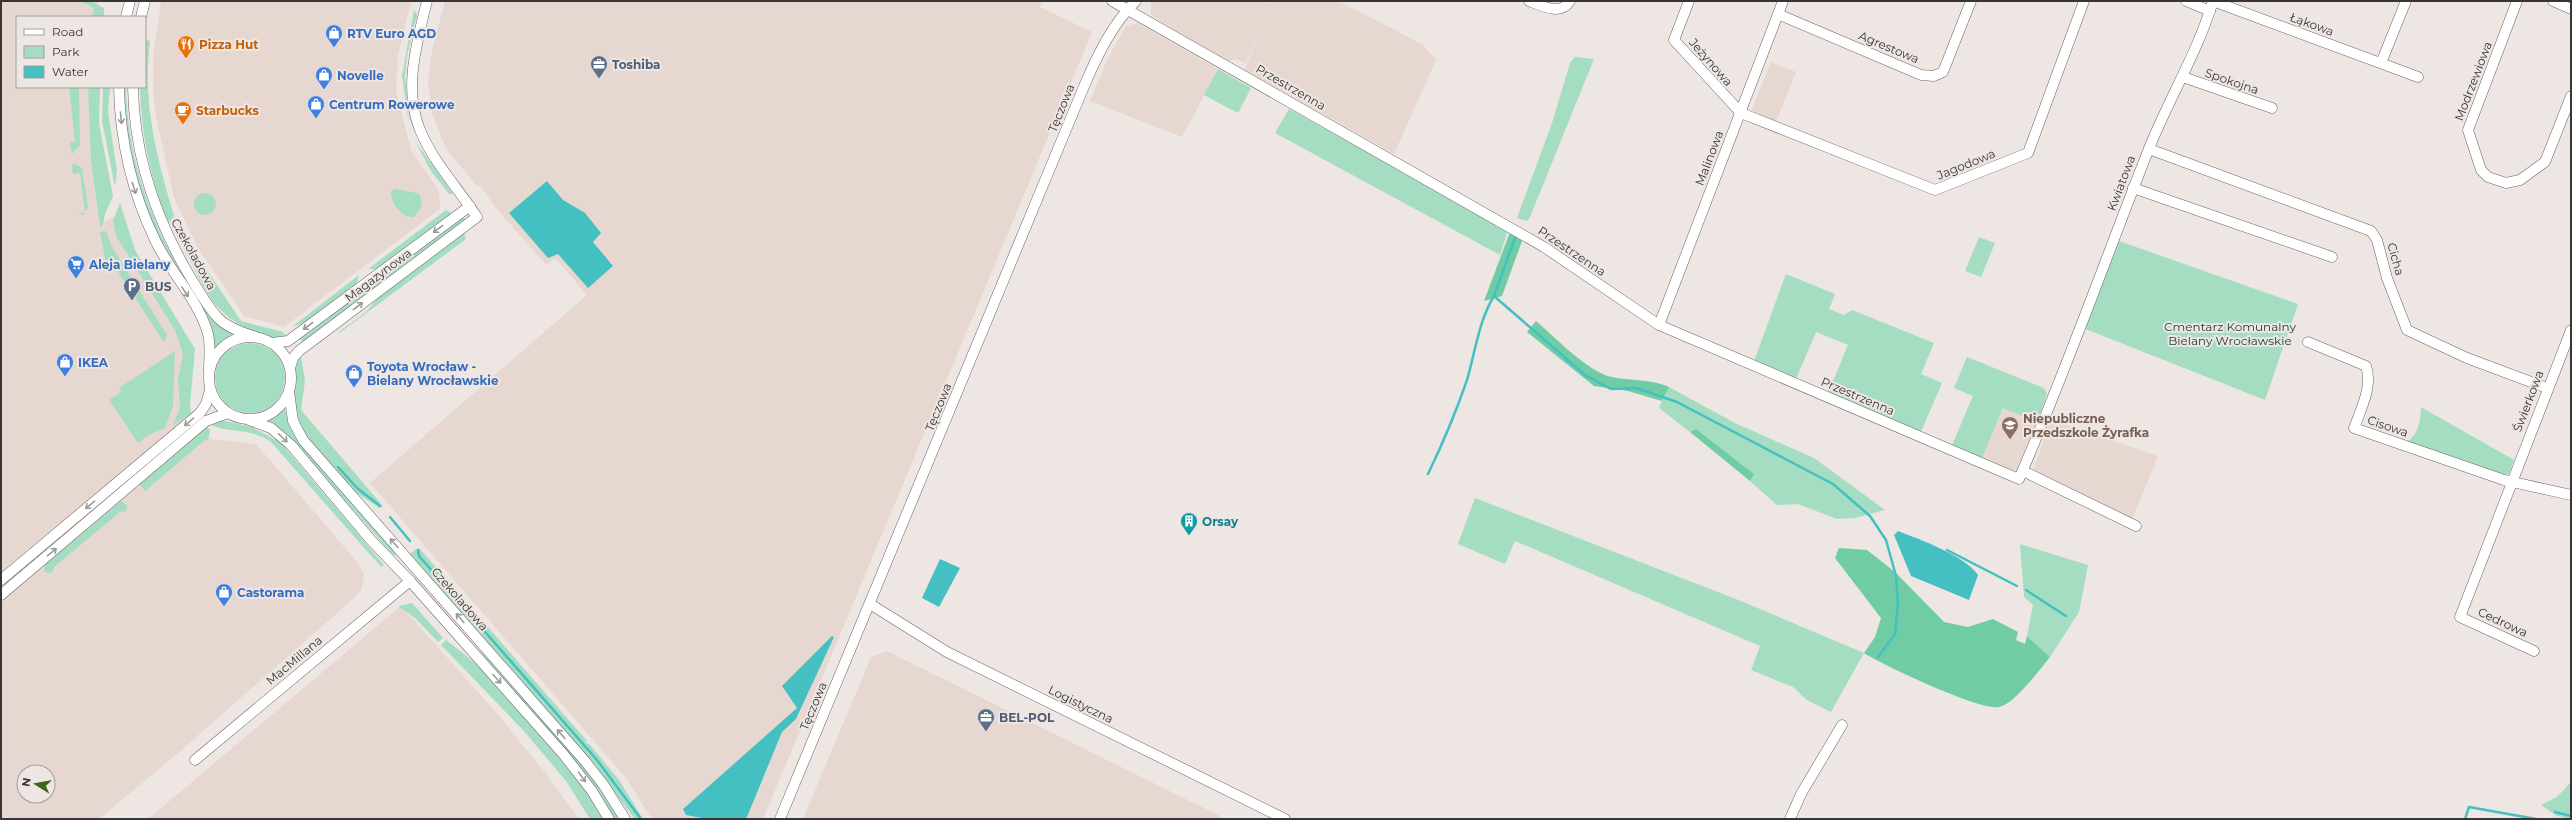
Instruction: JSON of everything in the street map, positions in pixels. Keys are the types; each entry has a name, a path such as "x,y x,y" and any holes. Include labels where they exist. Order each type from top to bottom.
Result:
{"street":[{"path":"126,16 130,1"},
{"path":"141,16 145,1"},
{"name":"Magazynowa","path":"290,368 293,358 299,351 477,217 432,154 420,129 413,99 412,76 415,50 427,1"},
{"name":"Przestrzenna","path":"1112,1 1544,247 1659,325 2021,475 2136,526"},
{"name":"Tęczowa","path":"780,819 1085,84 1098,56 1127,9 1136,1"},
{"path":"1529,1 1542,7 1556,9 1568,5 1570,1"},
{"name":"Jeżynowa","path":"1689,1 1674,40 1741,113"},
{"name":"Malinowa","path":"1659,325 1783,1"},
{"name":"Agrestowa","path":"1778,14 1921,75 1934,76 1943,72 1971,1"},
{"name":"Jagodowa","path":"1741,113 1935,190 2028,153 2084,1"},
{"path":"2186,1 2210,11"},
{"name":"Kwiatowa","path":"2021,475 2061,378 2133,188 2149,149 2198,45 2213,1"},
{"name":"Łąkowa","path":"2213,1 2418,77"},
{"path":"2381,63 2406,1"},
{"name":"Modrzewiowa","path":"2517,1 2468,130 2481,170 2488,177 2506,183 2520,180 2546,162 2571,96"},
{"path":"2553,1 2571,9"},
{"name":"Spokojna","path":"2183,77 2272,108"},
{"name":"Czekoladowa","path":"119,88 125,150 136,195 156,243 204,324 209,343 209,370"},
{"name":"Czekoladowa","path":"133,88 136,131 145,172 157,211 172,247 218,318 235,329 256,337"},
{"name":"Cicha","path":"2149,149 2371,231 2377,240 2387,278 2407,330 2467,358 2547,388"},
{"path":"2133,188 2332,257"},
{"name":"Magazynowa","path":"272,343 288,341 470,206"},
{"name":"Świerkowa","path":"2460,617 2547,388 2571,330"},
{"path":"1,580 200,413 206,404 210,390 209,370 217,353 226,344 237,338 256,337 272,343 284,354 290,368 291,380 289,392 273,412 262,418 250,420"},
{"name":"Cisowa","path":"2308,342 2366,366 2368,373 2366,393 2354,428 2511,482"},
{"path":"210,390 219,406 228,414 250,420 281,435 374,544 410,581 578,772 609,819"},
{"name":"Czekoladowa","path":"289,392 293,421 303,440 584,760 607,790 624,819"},
{"path":"1,595 122,494 206,421 228,414"},
{"path":"2511,482 2571,495"},
{"path":"114,484 122,494"},
{"path":"25,560 32,568"},
{"name":"MacMillana","path":"195,760 410,581"},
{"name":"Logistyczna","path":"870,604 947,652 1285,819"},
{"name":"Cedrowa","path":"2460,617 2534,651"},
{"path":"1790,819 1801,794 1842,725"}],"shaded area":[{"path":"1,1 99,1 95,16 16,16 16,88 88,88 91,162 99,225 118,214 133,251 168,308 187,363 189,411 211,439 256,444 359,564 364,575 361,590 353,599 177,754 99,819 1,819"},
{"path":"161,1 411,1 398,56 396,90 411,150 439,191 440,209 284,327 244,316 198,248 174,198 156,117 153,92 153,57"},
{"path":"445,1 1043,1 1040,7 1092,32 763,819 652,819 626,778 370,483 587,295 555,258 546,265 496,208 481,187 476,185 447,150 432,113 428,83 432,51"},
{"path":"1151,1 1262,1 1269,3 1270,1 1338,1 1422,44 1436,60 1394,154 1245,70 1262,21 1246,64 1236,59 1227,62 1151,15"},
{"path":"1138,23 1218,69 1182,137 1090,101 1108,58 1126,26"},
{"path":"1771,62 1796,72 1776,122 1754,114 1752,109"},
{"name":"Niepubliczne Przedszkole Żyrafka","path":"2003,408 2037,422 2019,469 2013,471 1982,458"},
{"path":"2051,420 2158,456 2132,520 2033,471"},
{"path":"401,606 501,718 548,776 579,819 148,819"},
{"path":"887,651 1226,819 803,819 871,657"}],"green space":[{"path":"80,1 90,1 104,8 104,16 92,16 94,8"},
{"path":"414,10 417,15 407,56 405,77 409,124 402,76"},
{"path":"146,39 150,42 148,86 153,130 162,173 174,216 168,224 148,157 142,123 140,88 146,88"},
{"path":"1575,57 1594,59 1530,217 1527,221 1517,218 1552,123 1570,63"},
{"path":"1218,69 1251,88 1238,113 1204,95"},
{"path":"69,88 79,88 80,145 72,154 70,143 75,141"},
{"path":"88,88 100,88 99,124 113,196 105,214 103,224 100,227 91,162"},
{"path":"103,88 110,88 108,112 117,171 115,187 102,121"},
{"path":"124,88 126,88 131,141 137,167 154,219 179,268 210,316 227,331 234,334 215,347 152,224 135,173 126,124"},
{"path":"1289,109 1508,230 1500,255 1275,133"},
{"path":"415,141 453,194 449,194 431,171"},
{"path":"74,163 82,168 88,207 85,212 80,173 73,174 72,166"},
{"path":"394,189 413,192 420,195 422,206 414,217 410,217 402,213 395,205 391,196 391,192"},
{"path":"205,193 213,196 216,204 213,212 205,215 197,212 194,204 197,196"},
{"path":"120,203 135,250 195,349 190,405 191,414 173,425 180,407 178,378 183,354 175,330 116,236 113,221"},
{"path":"446,210 451,213 376,269 368,269"},
{"path":"463,216 465,220 303,342 299,338"},
{"path":"177,225 241,321 283,332 286,336 279,338 260,333 230,318 220,309 211,299 182,245 176,233"},
{"path":"106,231 111,245 167,335 164,342 111,261 106,264 100,232"},
{"path":"1510,232 1522,241 1502,296 1484,301"},
{"path":"464,233 466,239 338,334 366,312 378,298"},
{"path":"1979,237 1995,243 1981,277 1965,271"},
{"name":"Cmentarz Komunalny Bielany Wrocławskie","path":"2119,241 2298,304 2265,400 2083,328"},
{"path":"1786,274 1835,294 1829,309 1844,315 1852,310 1934,343 1921,374 1942,383 1921,432 1828,393 1848,345 1816,332 1796,379 1754,361"},
{"path":"359,275 357,283 304,323 292,327"},
{"path":"1536,321 1578,358 1605,375 1652,382 1669,387 1662,401 1628,391 1594,386 1527,332"},
{"path":"243,343 257,343 270,349 279,358 283,364 285,378 283,392 275,403 264,411 257,413 243,413 236,411 225,403 217,392 215,385 215,371 217,364 225,353 236,345"},
{"path":"175,351 173,406 165,428 147,436 138,443 109,400 121,392 119,388"},
{"path":"301,356 305,381 301,410 383,506 380,508 355,492 303,431 300,424 294,393 295,372 297,363"},
{"path":"1967,357 2044,388 2047,394 2037,422 2003,408 1982,458 1952,445 1973,396 1954,388"},
{"path":"1669,387 1735,423 1814,458 1885,510 1855,518 1837,519 1798,504 1777,505 1750,481 1754,474 1696,429 1690,432 1659,408"},
{"path":"2421,407 2514,460 2509,474 2501,476 2405,443 2410,440 2418,428"},
{"path":"285,409 288,424 297,440 397,554 394,556 285,432 267,422"},
{"path":"221,420 251,427 280,442 384,565 381,567 271,442 255,434 215,427 211,424"},
{"path":"207,427 210,430 208,440 205,440 145,491 139,484"},
{"path":"1696,429 1754,474 1750,481 1690,432"},
{"path":"1475,498 1741,601 1864,653 1831,712 1807,700 1793,687 1751,670 1760,646 1515,541 1505,564 1458,544"},
{"path":"121,501 127,505 126,511 120,512 54,567 52,573 44,572 45,564"},
{"path":"2020,544 2088,565 2079,612 2050,657 2027,636 2033,605 2024,597"},
{"path":"1839,548 1867,550 1895,572 1944,622 1968,627 1993,619 2018,632 2016,640 2025,644 2027,636 2050,657 2012,700 1999,707 1973,702 1953,695 1874,659 1864,653 1875,637 1881,618 1835,558"},
{"path":"416,549 420,549 587,741 585,742 590,745 619,780 643,819 635,819 577,745 410,554"},
{"path":"412,603 443,638 438,642 415,618 398,606"},
{"path":"446,640 479,666 587,791 604,819 590,819 566,781 523,730 441,645"},
{"path":"479,650 490,660 559,736 591,776 619,819 615,819 596,789"},
{"path":"2571,782 2571,819 2557,816 2541,805 2557,797"}],"water":[{"path":"547,181 563,200 585,213 601,233 593,242 613,266 588,288 558,254 548,258 509,213"},
{"path":"1898,531 1953,555 1971,568 1978,575 1969,600 1911,576 1894,535"},
{"path":"940,559 960,568 939,607 922,598"},
{"path":"832,636 834,637 796,719 782,732 747,817 744,819 707,819 686,815 683,809 797,708 782,686"}],"waterway":[{"path":"1516,235 1494,296 1585,375 1611,389 1636,388 1677,402 1833,484 1870,516 1886,540 1896,576 1898,602 1895,634 1878,657"},
{"path":"1428,474 1463,392 1481,326 1494,296"},
{"path":"338,467 357,488 380,506"},
{"path":"390,517 410,541"},
{"path":"418,550 419,556 597,760 641,819"},
{"path":"1947,550 2017,586"},
{"path":"2026,590 2066,616"},
{"path":"2465,819 2469,807 2536,819"},
{"path":"2555,812 2571,816"}],"place":[{"name":"RTV Euro AGD","path":"334,48"},
{"name":"Pizza Hut","path":"186,59"},
{"name":"Toshiba","path":"599,79"},
{"name":"Novelle","path":"324,90"},
{"name":"Centrum Rowerowe","path":"316,119"},
{"name":"Starbucks","path":"183,125"},
{"name":"Aleja Bielany","path":"76,279"},
{"name":"BUS","path":"132,301"},
{"name":"IKEA","path":"65,377"},
{"name":"Toyota Wrocław - Bielany Wrocławskie","path":"354,388"},
{"name":"Niepubliczne Przedszkole Żyrafka","path":"2010,440"},
{"name":"Orsay","path":"1189,536"},
{"name":"Castorama","path":"224,607"},
{"name":"BEL-POL","path":"986,732"}]}
